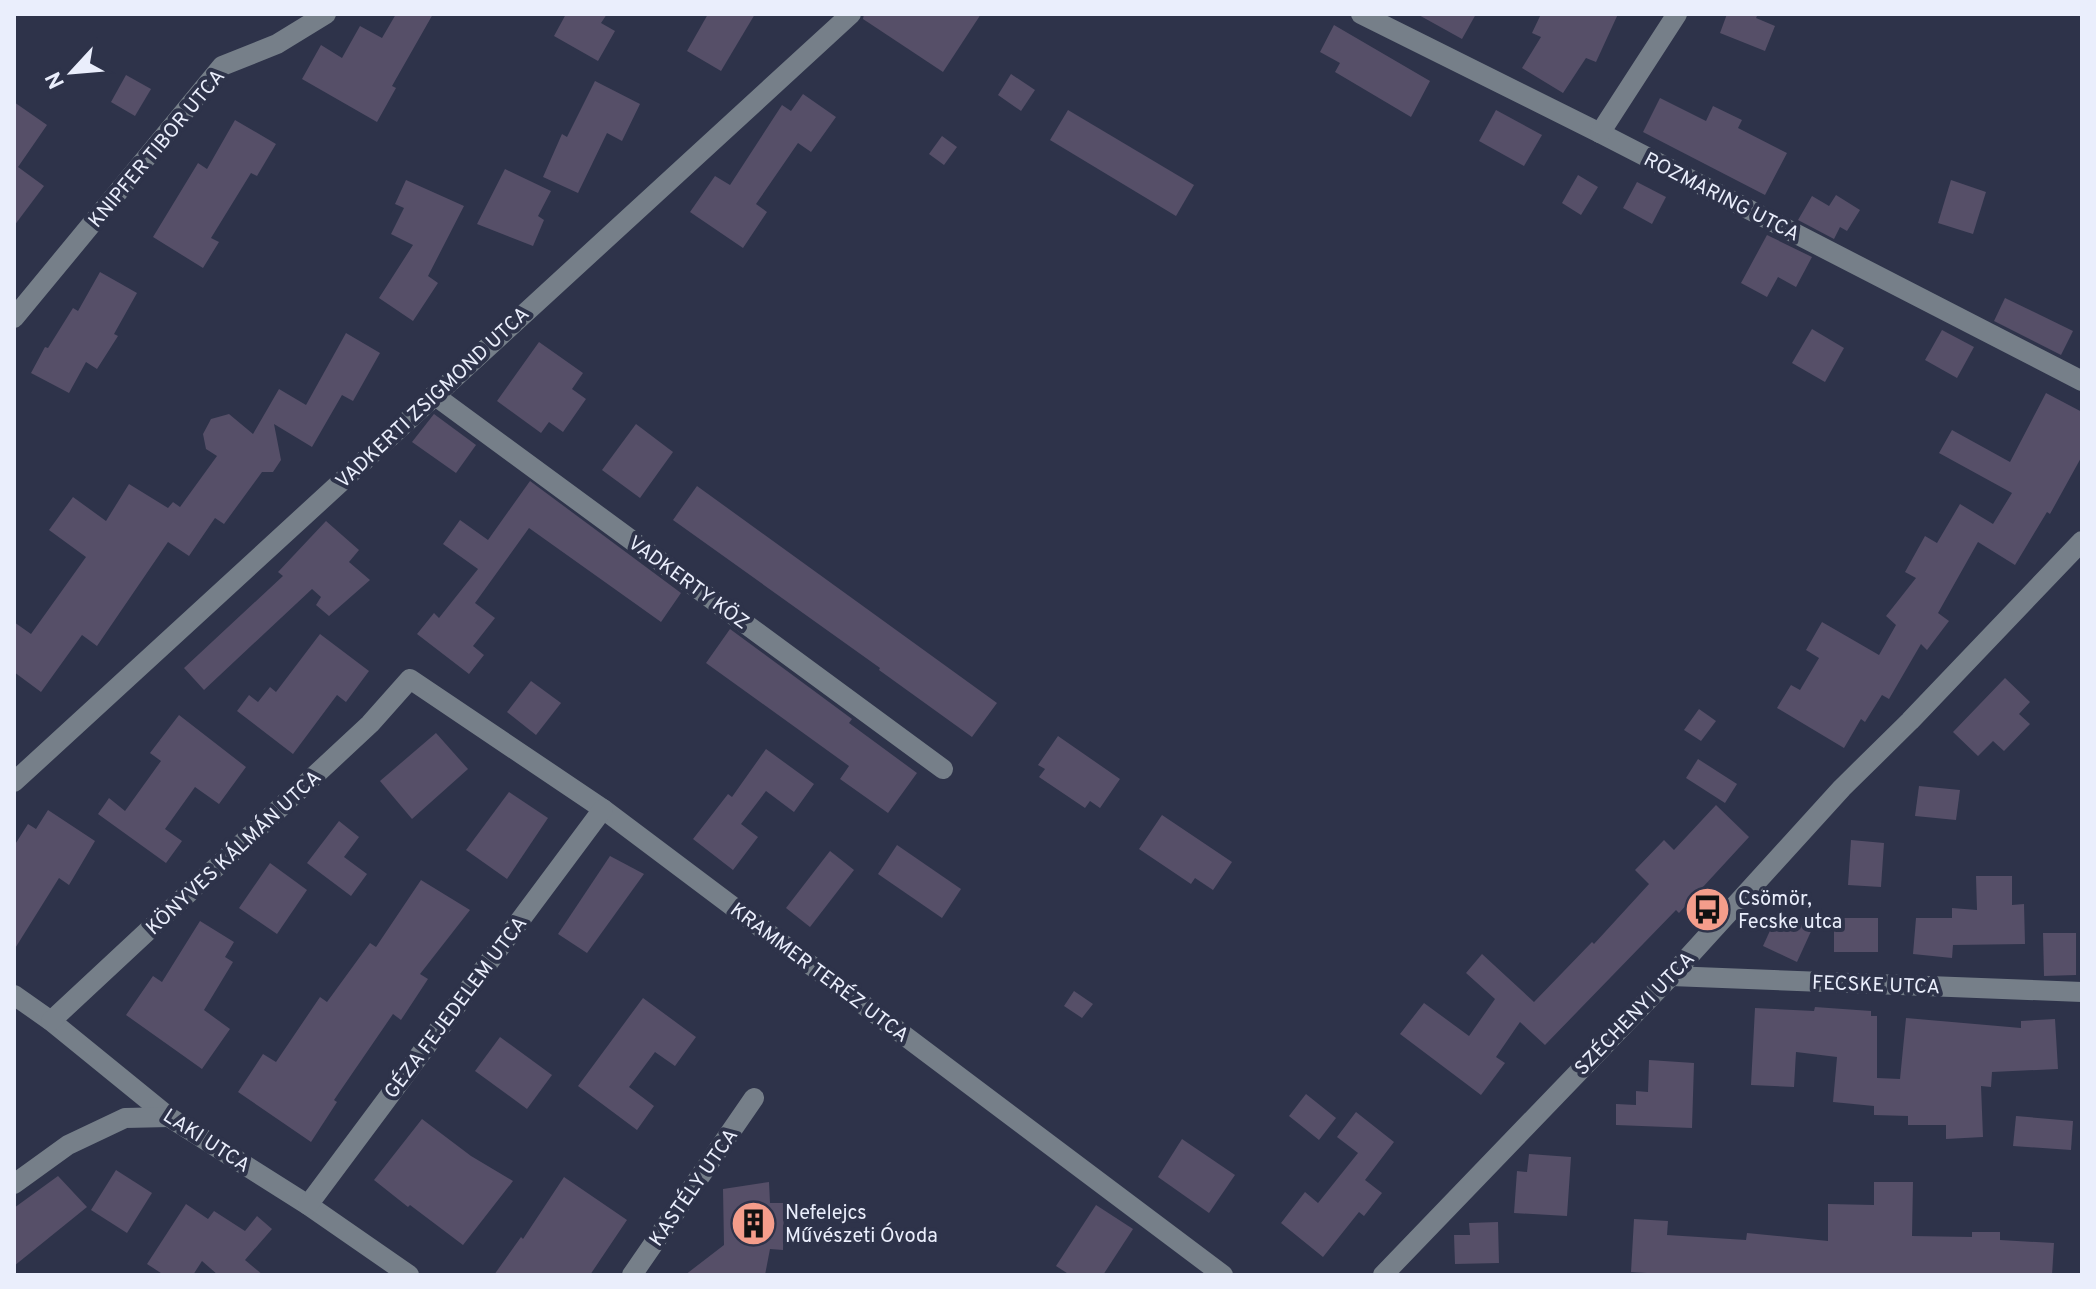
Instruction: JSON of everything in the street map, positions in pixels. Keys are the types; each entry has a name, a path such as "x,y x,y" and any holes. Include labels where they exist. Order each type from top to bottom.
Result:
{"street":[{"name":"KNIPFER TIBOR UTCA","path":"14,318 222,66 277,44 326,14"},
{"name":"VADKERTI ZSIGMOND UTCA","path":"14,782 851,14"},
{"name":"ROZMARING UTCA","path":"1361,14 2082,381"},
{"path":"1600,133 1677,14"},
{"name":"VADKERTY KÖZ","path":"434,395 943,769"},
{"name":"SZÉCHENYI UTCA","path":"1383,1275 1671,976 1842,788 2082,541"},
{"name":"KRAMMER TERÉZ UTCA","path":"410,679 603,809 1223,1275"},
{"name":"KÖNYVES KÁLMÁN UTCA","path":"51,1021 370,724 410,679"},
{"name":"GÉZA FEJEDELEM UTCA","path":"308,1205 603,809"},
{"name":"FECSKE UTCA","path":"1671,976 2082,992"},
{"name":"LAKI UTCA","path":"14,995 51,1021 169,1117 308,1205 409,1275"},
{"name":"KASTÉLY UTCA","path":"632,1275 754,1098"},
{"path":"14,1184 68,1145 125,1118 169,1117"}],"building":[{"path":"396,14 433,14 392,86 396,88 377,122 302,79 321,45 342,58 360,26 382,38"},
{"path":"566,14 607,14 601,23 615,31 598,61 554,36"},
{"path":"708,14 755,14 721,71 687,51"},
{"path":"864,14 981,14 943,72 863,19"},
{"path":"1417,14 1476,14 1462,39"},
{"path":"1541,14 1618,14 1596,62 1586,58 1563,93 1522,68 1541,37 1532,33"},
{"path":"1727,14 1758,14 1756,18 1775,26 1765,51 1720,33"},
{"path":"1334,25 1430,81 1411,117 1335,72 1340,63 1320,52"},
{"path":"1011,74 1035,90 1021,111 998,95"},
{"path":"126,75 151,89 135,116 111,102"},
{"path":"595,81 640,104 622,141 607,133 578,193 543,177 562,134 567,137"},
{"path":"803,94 836,117 811,152 798,143 756,204 767,212 743,248 690,212 715,176 730,185 782,105 791,111"},
{"path":"1660,98 1706,121 1713,106 1742,120 1738,128 1787,153 1765,195 1643,132"},
{"path":"14,102 47,125 18,167 44,186 14,226"},
{"path":"1068,110 1194,185 1176,216 1050,140"},
{"path":"1496,110 1542,135 1524,166 1479,141"},
{"path":"235,120 276,144 257,176 251,173 211,238 219,242 203,268 153,237 198,163 207,169"},
{"path":"942,136 957,147 944,165 929,154"},
{"path":"505,169 551,191 538,216 544,220 533,246 477,224"},
{"path":"1578,175 1598,187 1581,215 1562,203"},
{"path":"406,180 464,206 428,276 438,283 413,321 379,298 413,245 391,234 404,208 395,204"},
{"path":"1951,180 1986,192 1973,234 1938,223"},
{"path":"1637,182 1666,197 1652,224 1623,208"},
{"path":"1836,195 1860,210 1847,231 1840,227 1834,239 1798,220 1812,196 1829,206"},
{"path":"1767,235 1812,257 1796,287 1778,277 1767,297 1741,283"},
{"path":"100,272 137,293 114,334 118,336 97,369 86,362 69,393 31,373 73,308 78,311"},
{"path":"2005,298 2073,331 2061,355 1994,321"},
{"path":"1812,329 1844,348 1825,382 1792,363"},
{"path":"1942,330 1974,347 1957,378 1925,360"},
{"path":"346,333 380,353 353,401 342,395 312,447 274,424 281,460 273,472 262,472 224,524 215,518 189,556 168,542 97,646 82,635 41,692 14,672 14,622 31,634 86,557 49,530 73,497 106,521 129,484 168,508 173,502 180,507 217,456 206,449 203,434 211,419 229,414 253,434 279,389 306,405"},
{"path":"539,342 583,373 572,389 586,399 563,432 549,422 541,433 497,401"},
{"path":"2046,393 2082,412 2082,456 2050,514 2047,512 2015,565 1978,542 1938,613 1949,621 1927,650 1921,644 1889,699 1882,695 1865,722 1861,719 1844,748 1777,708 1791,685 1800,690 1819,658 1806,650 1822,622 1879,655 1896,625 1886,616 1916,578 1905,572 1925,536 1937,543 1960,504 1993,524 2012,493 1939,453 1952,430 2010,462"},
{"path":"434,414 476,445 456,473 412,442"},
{"path":"636,424 673,452 640,498 602,470"},
{"path":"530,481 681,593 661,622 529,528 475,603 495,618 473,646 484,655 469,674 417,634 434,613 439,618 478,569 443,544 460,520 488,540"},
{"path":"697,486 997,703 972,737 673,520"},
{"path":"326,521 359,550 349,562 370,580 329,616 316,605 321,597 312,589 204,690 184,668 283,576 278,572"},
{"path":"730,629 852,719 849,723 917,773 888,813 840,779 849,766 706,663"},
{"path":"320,634 369,671 346,702 337,695 293,754 237,711 249,695 258,702 270,687 276,692"},
{"path":"2005,678 2030,702 2019,714 2030,724 2004,751 1993,741 1978,756 1953,732"},
{"path":"531,681 561,703 536,735 507,712"},
{"path":"1699,709 1716,721 1701,741 1684,730"},
{"path":"179,715 246,767 219,804 195,787 165,829 182,841 166,863 98,814 109,798 125,811 161,761 150,753"},
{"path":"436,733 468,769 412,819 380,781"},
{"path":"1058,736 1120,779 1100,808 1090,801 1085,808 1039,777 1045,769 1038,765"},
{"path":"766,749 814,784 794,812 766,791 741,824 758,837 733,870 693,839 728,794 732,797"},
{"path":"1698,759 1737,784 1725,803 1686,778"},
{"path":"1919,786 1960,790 1956,820 1915,816"},
{"path":"509,792 548,818 507,879 466,850"},
{"path":"1716,805 1749,837 1679,913 1676,910 1545,1045 1520,1022 1496,1057 1505,1063 1481,1095 1400,1034 1424,1003 1469,1036 1495,999 1466,973 1482,954 1534,1002 1592,942 1594,944 1649,884 1635,870 1664,840 1674,850"},
{"path":"48,810 95,841 69,885 59,878 14,950 14,846 28,824 36,829"},
{"path":"1162,815 1232,862 1213,890 1195,878 1191,884 1139,849"},
{"path":"339,821 359,837 344,857 367,874 351,896 307,863"},
{"path":"1851,840 1884,843 1881,887 1848,885"},
{"path":"897,845 961,889 942,918 878,874"},
{"path":"830,851 854,870 810,927 786,908"},
{"path":"610,856 644,874 587,953 558,934"},
{"path":"270,863 307,890 277,934 239,908"},
{"path":"1976,876 2012,876 2012,905 2024,904 2025,944 1953,945 1952,958 1913,954 1916,918 1952,918 1952,908 1977,910"},
{"path":"421,880 470,910 420,974 428,979 401,1020 393,1014 334,1100 337,1102 311,1142 238,1092 263,1054 276,1062 320,997 327,1002 370,943 376,947"},
{"path":"1779,911 1813,927 1797,962 1763,946"},
{"path":"1834,918 1878,918 1878,952 1834,952"},
{"path":"200,921 234,942 225,957 233,962 204,1010 230,1029 202,1069 126,1015 153,976 162,982"},
{"path":"2043,933 2076,933 2076,975 2044,976"},
{"path":"1074,991 1093,1004 1082,1018 1064,1006"},
{"path":"643,998 696,1037 675,1066 655,1052 629,1087 654,1106 637,1130 578,1086"},
{"path":"1815,1007 1871,1011 1871,1016 1877,1016 1877,1078 1900,1079 1906,1018 2021,1028 2021,1021 2055,1019 2058,1069 1992,1072 1991,1087 1981,1086 1983,1137 1946,1139 1946,1125 1908,1125 1908,1116 1874,1115 1874,1106 1833,1102 1837,1057 1796,1052 1794,1087 1751,1085 1755,1008 1814,1011"},
{"path":"500,1037 552,1075 527,1109 475,1071"},
{"path":"1649,1060 1694,1063 1692,1128 1616,1125 1616,1104 1636,1105 1636,1091 1648,1092"},
{"path":"1306,1094 1336,1118 1319,1140 1289,1116"},
{"path":"1356,1112 1394,1142 1365,1180 1382,1193 1364,1216 1359,1212 1323,1257 1281,1223 1305,1192 1318,1203 1358,1153 1337,1137"},
{"path":"2016,1116 2073,1121 2071,1150 2013,1146"},
{"path":"422,1119 471,1156 513,1181 463,1245 374,1180"},
{"path":"1182,1139 1235,1175 1209,1213 1158,1177"},
{"path":"1529,1154 1571,1157 1567,1216 1514,1213 1517,1171 1527,1172"},
{"path":"116,1170 152,1193 127,1233 91,1210"},
{"path":"58,1176 87,1207 14,1266 14,1208"},
{"path":"564,1177 627,1220 590,1275 494,1275 521,1237 523,1239"},
{"name":"Nefelejcs Művészeti Óvoda","path":"769,1182 770,1203 784,1203 783,1250 770,1249 765,1275 685,1275 724,1245 723,1189"},
{"path":"1874,1182 1913,1182 1912,1236 1972,1237 1972,1232 2000,1232 2000,1240 2054,1243 2052,1275 1678,1275 1631,1272 1634,1219 1668,1221 1667,1235 1746,1240 1747,1233 1828,1241 1828,1204 1874,1205"},
{"path":"186,1204 208,1219 214,1211 245,1231 257,1216 272,1229 245,1260 263,1275 218,1275 202,1261 193,1275 164,1275 147,1264"},
{"path":"1096,1205 1133,1229 1103,1275 1070,1275 1056,1266"},
{"path":"1498,1222 1499,1263 1455,1264 1454,1235 1470,1235 1469,1223"}],"place":[{"name":"Csömör, Fecske utca","path":"1707,910"},
{"name":"Nefelejcs Művészeti Óvoda","path":"754,1224"}]}
